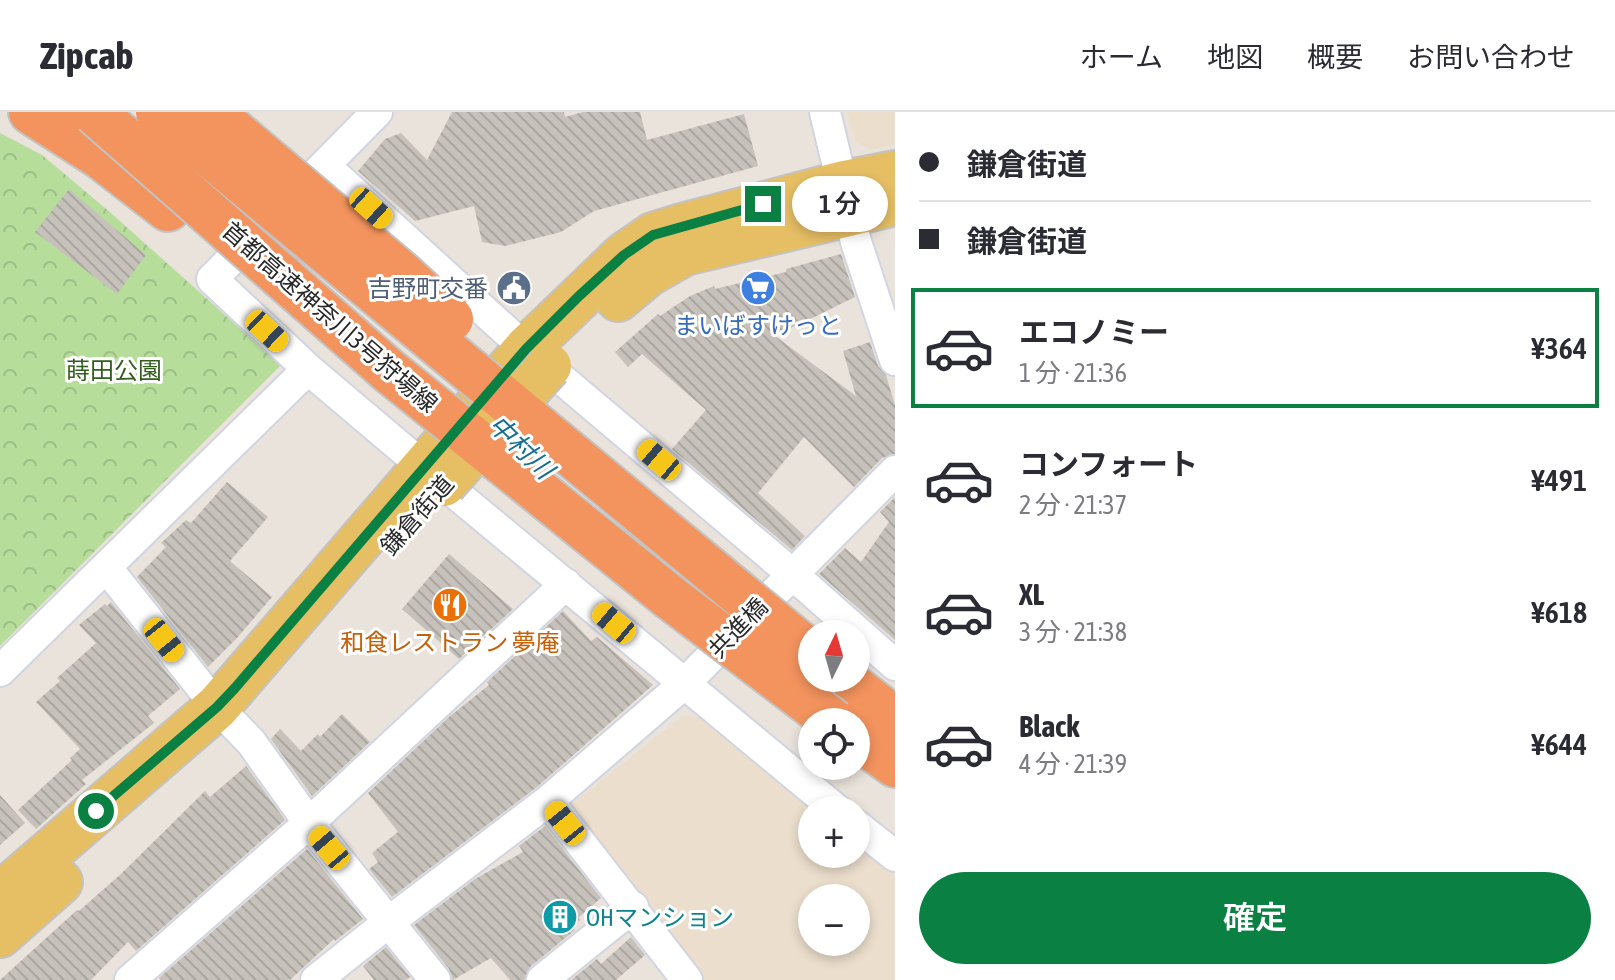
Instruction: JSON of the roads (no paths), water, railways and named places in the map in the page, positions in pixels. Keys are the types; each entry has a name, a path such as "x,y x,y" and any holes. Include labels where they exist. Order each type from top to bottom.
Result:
{"highway":[{"path":"31,112 101,157 436,429 672,599"},
{"name":"首都高速神奈川3号狩場線","path":"94,112 389,371 672,599 816,708"},
{"name":"首都高速神奈川3号狩場線","path":"158,112 798,641"},
{"path":"211,112 438,307 798,640"},
{"path":"235,112 365,221 438,307"},
{"path":"860,692 895,719"},
{"path":"870,747 895,765"}],"main road":[{"name":"鎌倉街道","path":"0,935 226,717 537,357 648,274 685,253 846,199 895,173"},
{"name":"鎌倉街道","path":"846,199 895,203"},
{"name":"鎌倉街道","path":"0,895 226,717"}],"street":[{"path":"377,112 212,279 308,369 820,796"},
{"path":"825,112 846,199 895,360"},
{"path":"325,166 537,357 895,665"},
{"path":"0,671 308,369"},
{"name":"共進橋","path":"316,980 548,801 685,683 895,471"},
{"path":"106,567 226,717 251,742 309,823 435,980"},
{"path":"130,980 309,823 566,584"},
{"path":"548,801 687,980"},
{"path":"870,836 895,856"},
{"path":"542,980 633,907"}],"place":[{"name":"吉野町交番","path":"514,288"},
{"name":"まいばすけっと","path":"758,288"},
{"name":"和食レストラン 夢庵","path":"450,605"},
{"name":"OHマンション","path":"560,917"}],"park label":[{"name":"蒔田公園","path":"114,370"}],"water label":[{"name":"中村川","path":"521,447"}]}
